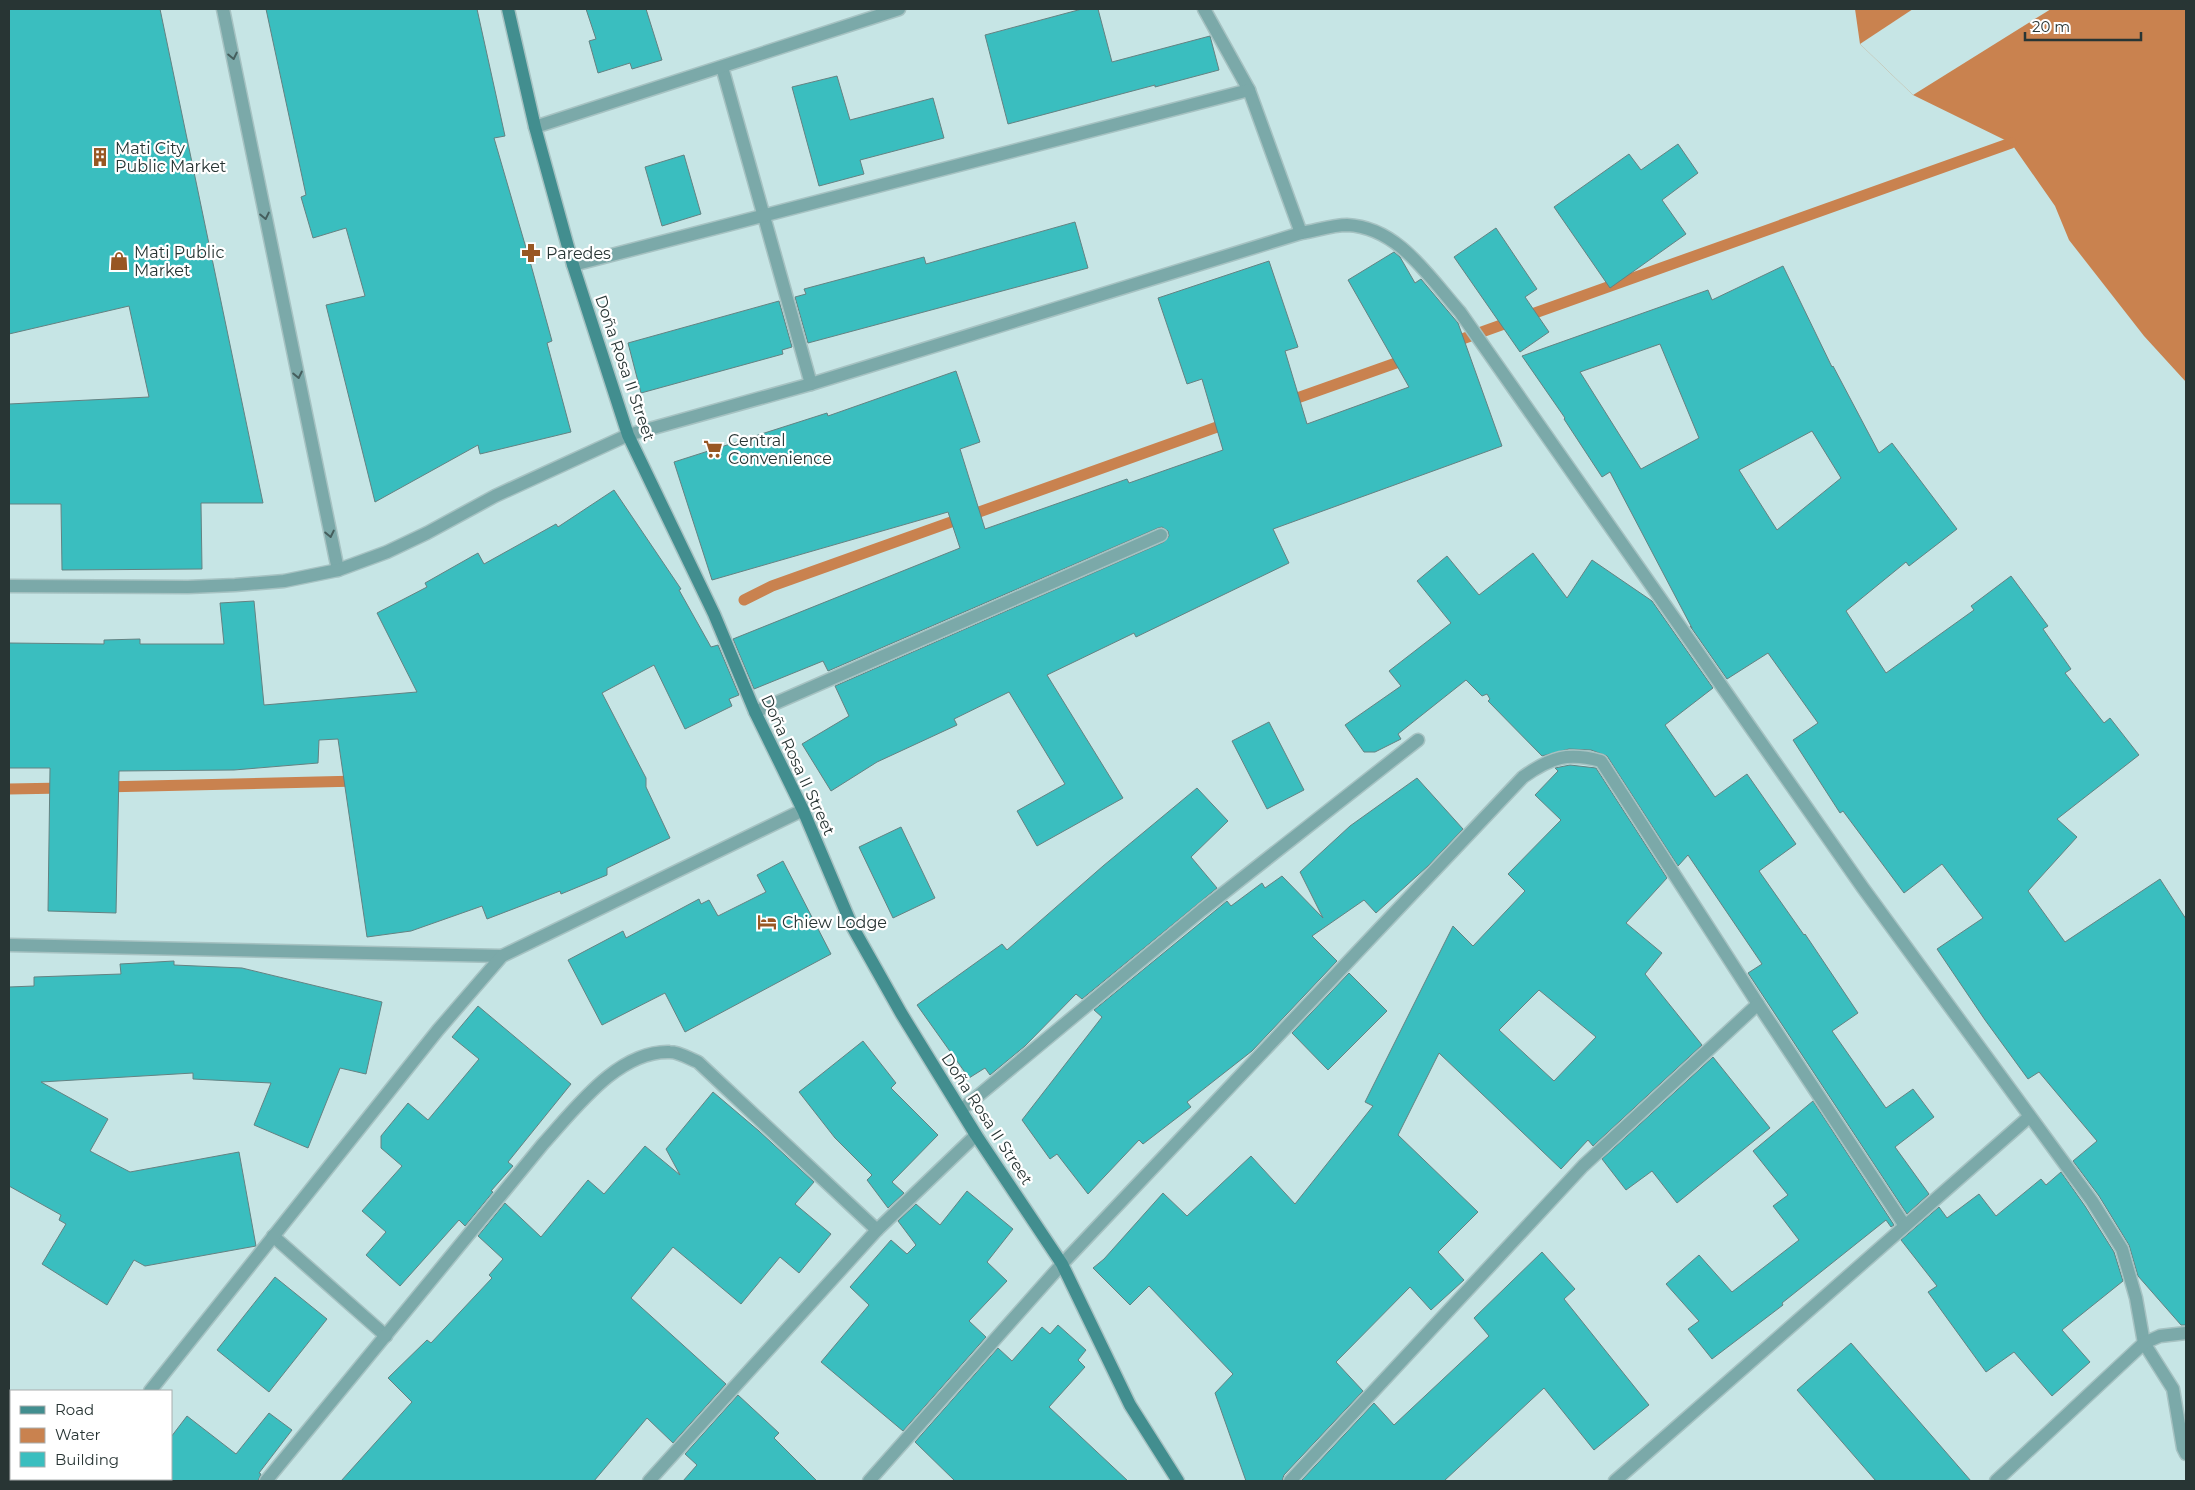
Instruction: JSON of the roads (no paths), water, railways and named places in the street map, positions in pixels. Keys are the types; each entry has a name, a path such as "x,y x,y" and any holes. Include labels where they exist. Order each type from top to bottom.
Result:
{"main road":[{"name":"Doña Rosa II Street","path":"508,9 535,127 573,265 628,435 714,614 754,712 803,810 852,926 901,1013 976,1135 1062,1264 1130,1405 1178,1481"}],"street":[{"path":"223,9 338,570"},
{"path":"535,127 899,9"},
{"path":"1204,9 1249,90 1301,233"},
{"path":"722,67 811,384"},
{"path":"573,265 1249,90"},
{"path":"9,586 188,587 235,585 284,581 338,570 387,552 427,533 495,496 628,435 811,384 1301,233 1345,225 1368,227 1389,238 1416,260 1460,312 1863,888 2092,1201 2122,1249 2136,1298 2144,1342 2173,1389 2183,1448 2186,1454"},
{"path":"754,712 1161,534"},
{"path":"961,1110 1202,910 1418,740"},
{"path":"869,1481 1062,1264 1523,777 1542,763 1579,755 1601,761 1758,1004 1905,1226"},
{"path":"151,1390 438,1030 502,956 803,810"},
{"path":"9,945 502,956"},
{"path":"1290,1481 1583,1166 1758,1004"},
{"path":"266,1481 543,1144 586,1097 621,1067 649,1053 672,1052 698,1062 877,1230"},
{"path":"1615,1481 2029,1117"},
{"path":"649,1481 877,1230 976,1135"},
{"path":"273,1236 386,1336"},
{"path":"1996,1481 2144,1342 2160,1336 2186,1333"}],"water":[{"path":"1855,9 2186,9 2186,382 2144,336 2069,240 2055,206 2011,143 1913,95 1860,44"}],"waterway":[{"path":"1451,343 2011,143"},
{"path":"1286,402 1410,358"},
{"path":"744,600 772,586 1231,422"},
{"path":"103,787 359,781"},
{"path":"9,789 64,788"}],"place":[{"name":"Mati City Public Market","path":"100,157"},
{"name":"Paredes","path":"531,253"},
{"name":"Mati Public Market","path":"119,261"},
{"name":"Central Convenience","path":"713,449"},
{"name":"Chiew Lodge","path":"767,922"}]}
